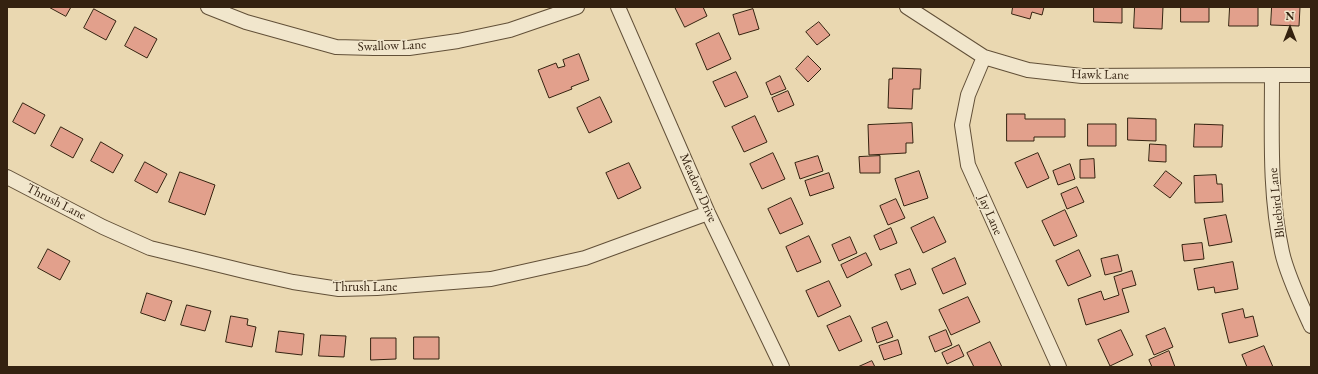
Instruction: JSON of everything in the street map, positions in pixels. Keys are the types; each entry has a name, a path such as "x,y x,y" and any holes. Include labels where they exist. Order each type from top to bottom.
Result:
{"street":[{"name":"Swallow Lane","path":"208,7 246,22 336,47 410,48 458,41 510,30 577,7"},
{"name":"Meadow Drive","path":"618,7 708,213 782,367"},
{"name":"Hawk Lane","path":"907,7 984,57 1028,70 1082,76 1311,75"},
{"name":"Jay Lane","path":"984,57 968,95 962,125 968,166 1059,367"},
{"name":"Bluebird Lane","path":"1272,74 1272,155 1278,230 1282,253 1299,300 1311,326"},
{"name":"Thrush Lane","path":"9,182 102,227 150,248 293,282 340,289 377,288 490,279 585,258 708,213"}],"building":[{"path":"49,7 71,7 66,16"},
{"path":"675,7 703,7 707,16 685,27"},
{"path":"1013,7 1044,7 1042,15 1032,12 1030,19 1012,14"},
{"path":"1094,7 1122,7 1122,23 1094,22"},
{"path":"1135,7 1163,7 1162,29 1134,28"},
{"path":"1181,7 1209,7 1209,22 1181,22"},
{"path":"1230,7 1258,7 1258,26 1229,26"},
{"path":"1272,7 1300,7 1299,26 1271,25"},
{"path":"94,9 116,21 106,40 84,28"},
{"path":"753,9 759,29 739,35 733,15"},
{"path":"819,22 830,35 817,45 806,32"},
{"path":"135,27 157,39 147,58 125,46"},
{"path":"719,33 731,59 707,70 696,44"},
{"path":"579,54 589,80 571,87 572,89 549,98 538,70 556,63 558,68 565,66 563,60"},
{"path":"808,56 821,69 808,82 796,69"},
{"path":"893,68 921,69 920,89 913,89 912,109 888,108 889,79 892,79"},
{"path":"736,72 748,97 725,107 713,82"},
{"path":"780,76 786,89 771,95 766,83"},
{"path":"788,91 794,105 778,112 772,98"},
{"path":"600,97 612,122 589,133 577,108"},
{"path":"23,103 45,115 35,134 13,122"},
{"path":"1007,114 1025,114 1025,119 1065,119 1065,137 1034,137 1034,141 1007,141"},
{"path":"755,116 767,142 744,152 732,127"},
{"path":"1128,118 1156,119 1156,141 1128,140"},
{"path":"912,123 913,143 906,143 906,153 869,155 868,125"},
{"path":"1088,124 1116,124 1116,146 1088,146"},
{"path":"1195,124 1223,125 1222,147 1194,147"},
{"path":"61,127 83,139 73,158 51,146"},
{"path":"101,142 123,155 113,173 91,161"},
{"path":"1150,144 1166,145 1166,162 1149,161"},
{"path":"773,153 785,179 762,189 750,164"},
{"path":"1038,153 1049,178 1027,188 1015,163"},
{"path":"818,156 823,171 800,179 795,163"},
{"path":"880,156 880,173 860,173 859,157"},
{"path":"1094,159 1095,178 1080,178 1080,160"},
{"path":"145,162 167,174 157,193 135,181"},
{"path":"629,163 641,188 618,199 606,173"},
{"path":"1070,164 1075,179 1058,185 1053,171"},
{"path":"919,171 928,198 904,206 895,179"},
{"path":"1166,171 1182,183 1170,198 1154,186"},
{"path":"180,172 215,185 205,215 169,202"},
{"path":"829,173 834,188 810,196 805,181"},
{"path":"1216,175 1217,184 1222,184 1223,202 1195,203 1194,176"},
{"path":"1077,187 1084,202 1067,209 1061,194"},
{"path":"791,198 803,224 780,234 768,209"},
{"path":"896,199 905,218 888,225 880,206"},
{"path":"1065,210 1077,236 1054,246 1042,221"},
{"path":"1226,215 1232,242 1209,246 1204,219"},
{"path":"934,217 946,242 923,253 911,228"},
{"path":"891,228 897,243 880,250 874,236"},
{"path":"809,236 821,262 797,272 786,247"},
{"path":"850,237 857,253 839,261 832,245"},
{"path":"1202,243 1204,259 1184,261 1182,245"},
{"path":"48,249 70,261 60,280 38,268"},
{"path":"1079,250 1091,276 1068,286 1056,261"},
{"path":"866,253 872,265 847,278 841,265"},
{"path":"1118,255 1122,271 1105,275 1101,259"},
{"path":"955,258 966,284 943,294 932,269"},
{"path":"1233,262 1238,289 1215,293 1214,287 1198,290 1194,269"},
{"path":"910,269 916,284 901,290 895,275"},
{"path":"1132,271 1136,285 1122,289 1129,312 1086,325 1078,299 1101,291 1104,300 1119,295 1114,277"},
{"path":"829,281 841,306 818,317 806,291"},
{"path":"147,293 172,301 165,321 141,313"},
{"path":"968,297 980,322 951,335 939,310"},
{"path":"187,305 211,311 205,331 181,325"},
{"path":"1243,309 1245,318 1253,316 1258,336 1229,343 1222,314"},
{"path":"231,316 248,319 247,325 256,327 252,347 226,342"},
{"path":"850,316 862,341 839,351 827,326"},
{"path":"887,322 893,337 877,343 872,328"},
{"path":"1165,328 1173,347 1154,355 1146,336"},
{"path":"946,330 952,345 935,352 929,337"},
{"path":"1121,330 1133,355 1110,366 1098,340"},
{"path":"279,331 304,334 302,355 276,352"},
{"path":"321,335 346,336 344,357 319,356"},
{"path":"414,337 439,337 439,359 414,359"},
{"path":"371,338 396,338 396,359 371,360"},
{"path":"898,340 902,354 884,360 879,346"},
{"path":"990,342 1002,367 974,367 967,353"},
{"path":"959,345 964,356 947,364 942,353"},
{"path":"1264,346 1273,367 1247,367 1242,355"},
{"path":"1169,351 1175,367 1152,367 1149,360"},
{"path":"872,361 875,367 858,367"}]}
